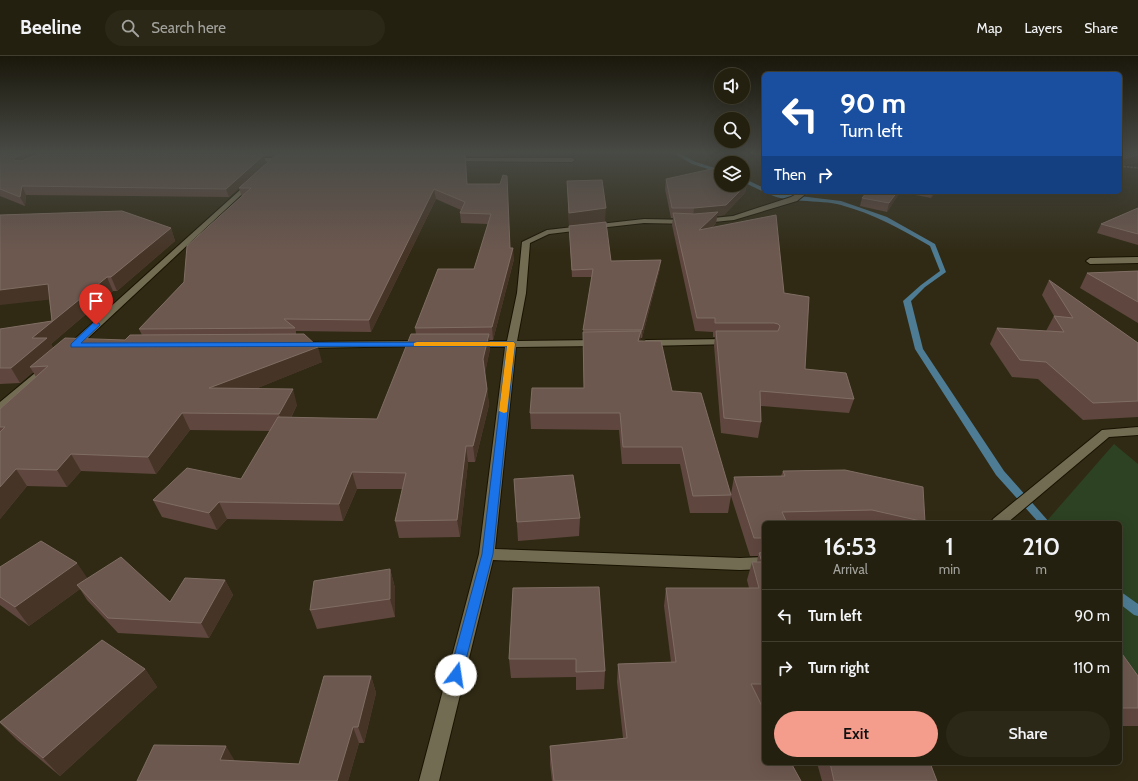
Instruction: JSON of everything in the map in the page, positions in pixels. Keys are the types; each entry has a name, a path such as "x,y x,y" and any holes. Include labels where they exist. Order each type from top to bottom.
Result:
{"street":[{"path":"62,355 248,186"},
{"path":"429,781 487,554 511,344 524,282 526,242 547,232 598,226 644,221 693,222 734,218 794,199 802,194"},
{"path":"1090,261 1138,260"},
{"path":"637,343 739,342"},
{"path":"463,344 606,343"},
{"path":"288,345 432,344"},
{"path":"73,346 89,346"},
{"path":"0,408 45,370"},
{"path":"1000,521 1106,433 1138,431"},
{"path":"487,554 740,564 762,563"}],"green space":[{"path":"1114,444 1138,464 1138,687 1122,666 1122,521 1047,521"}],"building":[{"path":"0,186 230,186 226,189 22,186 20,197 0,189"},
{"path":"241,186 507,186 510,248 513,248 492,327 415,328 438,269 474,269 491,214 460,213 465,202 434,189 369,320 284,319 295,328 139,329 184,282 187,246 251,188 239,188"},
{"path":"567,186 603,186 606,208 569,213"},
{"path":"667,186 714,186 714,192 739,192 726,205 694,208 672,208"},
{"path":"865,194 896,194 889,203 862,198"},
{"path":"1138,208 1138,234 1101,224"},
{"path":"122,211 171,228 111,277 107,277 32,338 47,338 11,368 0,368 0,329 52,321 48,284 0,290 0,215"},
{"path":"718,212 699,230 776,215 784,293 809,297 805,369 846,373 854,399 760,391 761,422 724,418 716,331 778,331 780,326 774,323 715,323 715,318 697,318 673,213 694,214"},
{"path":"606,222 611,261 661,260 642,330 583,330 593,269 572,270 569,226"},
{"path":"1138,271 1138,302 1087,273"},
{"path":"1049,280 1138,343 1138,401 1093,403 1046,362 1020,360 997,328 1064,332 1054,316 1073,318"},
{"path":"641,331 638,341 661,341 672,391 701,393 731,495 693,496 682,447 623,447 620,413 530,413 532,388 584,388 583,332"},
{"path":"304,334 318,347 209,388 293,389 279,414 182,413 148,457 71,454 57,470 16,469 0,487 0,432 5,427 0,427 0,409 48,366 30,367 65,338 125,340 130,335"},
{"path":"411,334 489,334 483,359 487,389 473,446 466,446 457,520 395,521 406,473 352,472 339,504 219,502 209,513 153,500 187,468 241,479 278,417 377,419"},
{"path":"845,470 923,487 925,521 872,510 782,512 786,521 762,521 762,538 754,538 734,477 785,476 783,471"},
{"path":"573,475 580,518 517,522 514,479"},
{"path":"41,541 77,563 15,607 0,597 0,567"},
{"path":"762,552 762,562 759,553"},
{"path":"121,557 170,602 185,578 225,580 201,623 108,618 77,585"},
{"path":"752,562 762,562 762,684 751,684 762,706 762,765 792,765 801,781 554,781 550,746 627,738 618,664 676,662 666,588 759,588"},
{"path":"390,569 390,599 310,610 314,581"},
{"path":"599,587 605,671 576,672 576,659 509,659 513,588"},
{"path":"102,640 145,669 43,758 0,722"},
{"path":"1122,654 1138,676 1138,708 1122,708"},
{"path":"324,676 371,676 358,727 353,727 337,781 137,781 154,745 226,746 220,760 299,764"},
{"path":"830,765 931,765 937,781 834,781"}],"waterway":[{"path":"755,186 762,189"},
{"path":"774,194 778,196 841,203 885,218 933,245 943,272 923,286 907,301 919,349 1000,473 1043,521"},
{"path":"1122,599 1138,611"}],"slow traffic":[{"path":"417,344 511,344 504,411"}],"route":[{"path":"96,325 73,346 511,344 487,554 456,675"}]}
